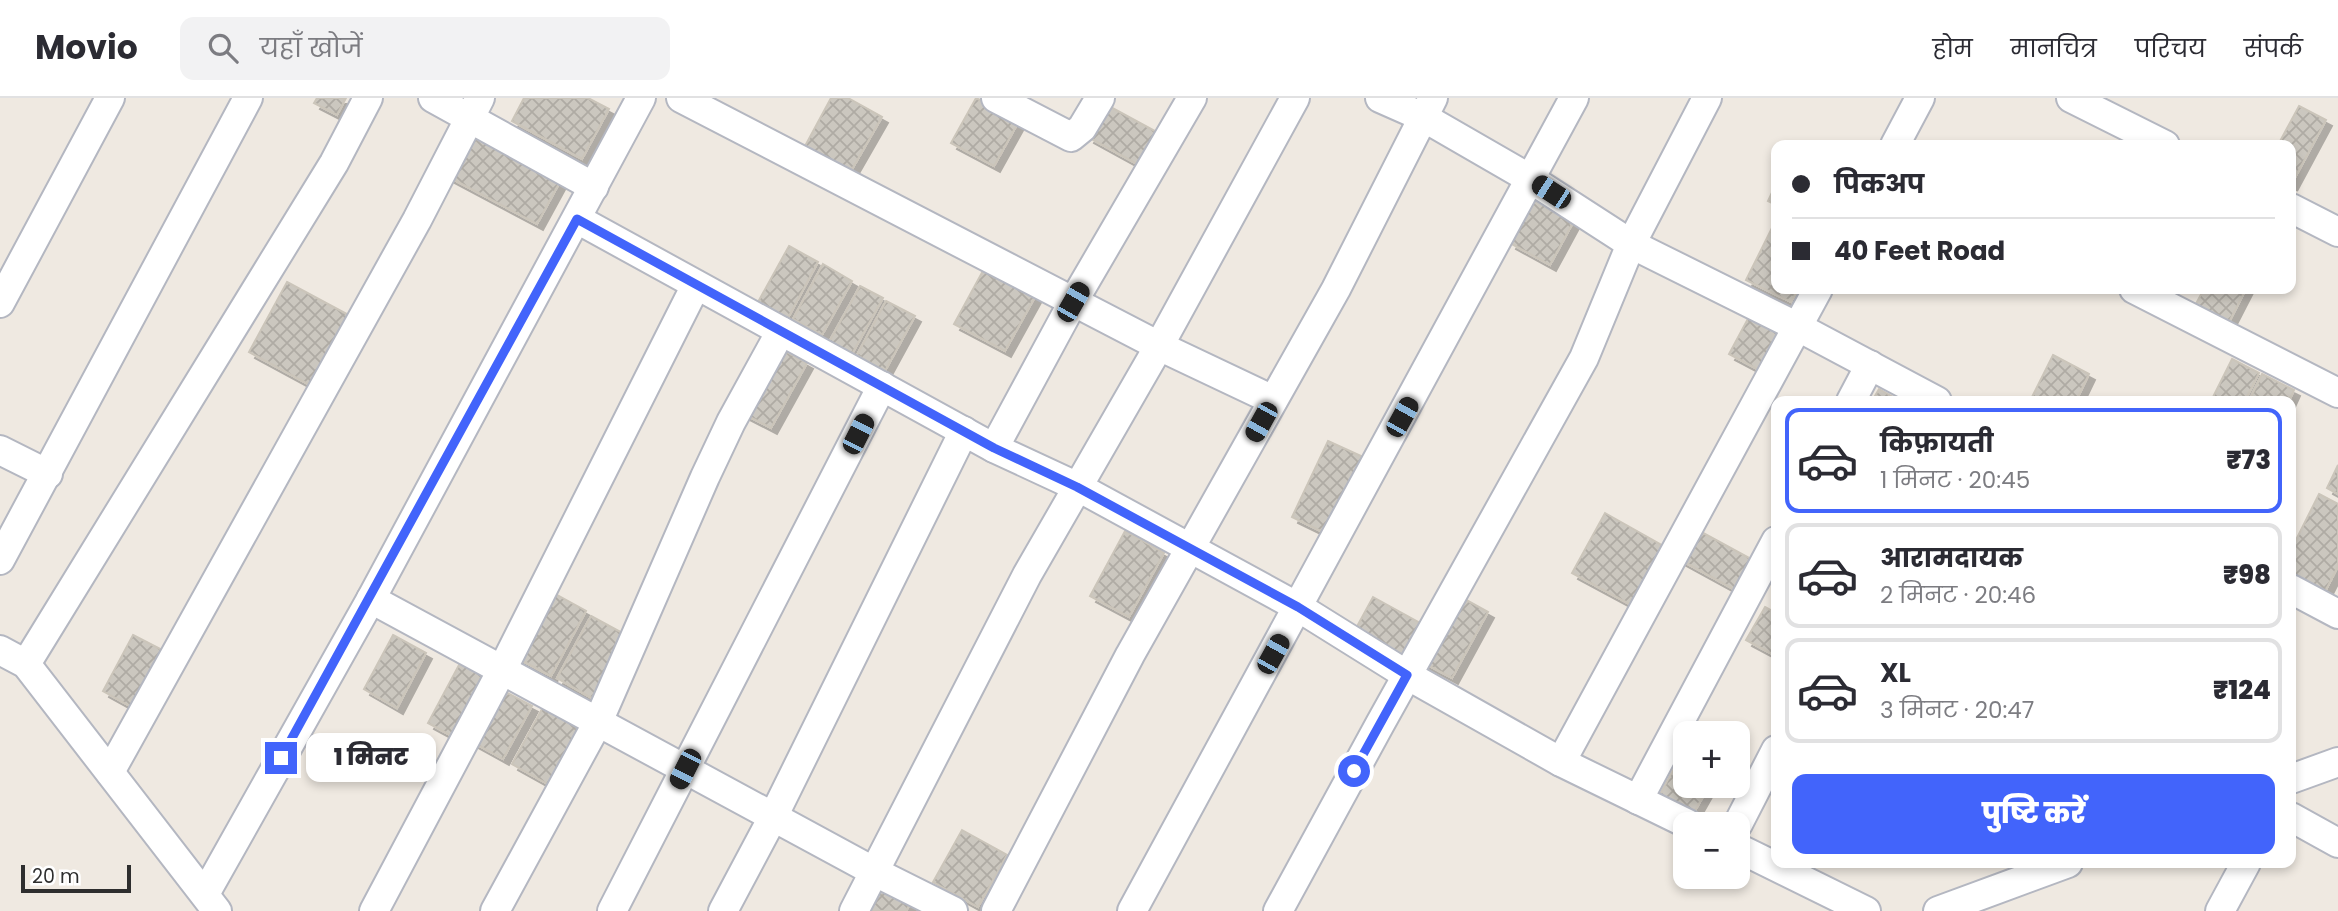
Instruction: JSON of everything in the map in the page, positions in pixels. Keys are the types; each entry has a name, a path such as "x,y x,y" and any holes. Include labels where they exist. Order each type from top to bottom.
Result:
{"street":[{"path":"0,303 110,98"},
{"path":"0,560 248,98"},
{"path":"26,664 334,163 368,98"},
{"path":"433,98 475,108 594,187"},
{"path":"0,650 26,664 211,903 370,599 641,98"},
{"path":"681,98 1159,346 1273,400"},
{"path":"996,98 1071,136 1082,128 1100,98"},
{"path":"994,448 1073,302 1192,98"},
{"path":"854,911 1027,575 1159,346 1295,98"},
{"path":"1380,98 1428,108 1631,244 1798,327 1928,396"},
{"path":"1132,911 1532,180 1574,98"},
{"path":"1278,911 1584,358 1631,244 1707,98"},
{"path":"1898,140 1920,98"},
{"path":"2071,98 2155,140"},
{"path":"110,772 411,232 475,108"},
{"path":"996,911 1130,655 1336,289 1428,108"},
{"path":"2296,211 2338,232"},
{"path":"577,219 994,448 1077,487 1298,607 1407,675 1561,762 1673,817"},
{"path":"374,911 502,670 696,285"},
{"path":"1561,762 1815,294"},
{"path":"2144,294 2338,393"},
{"path":"495,911 597,722 705,477 731,422 781,331"},
{"path":"1854,396 1870,365"},
{"path":"612,911 882,386"},
{"path":"723,911 774,817 964,431"},
{"path":"0,450 48,474"},
{"path":"1638,800 1771,550"},
{"path":"2296,592 2338,614"},
{"path":"370,599 875,872 953,911"},
{"path":"1744,812 1771,760"},
{"path":"2296,777 2338,762"},
{"path":"2296,820 2338,843"},
{"path":"1750,854 1771,864"},
{"path":"1779,868 1866,911"},
{"path":"1938,911 2035,868"},
{"path":"2220,911 2243,868"}],"building":[{"path":"317,98 346,98 337,115 314,103"},
{"path":"524,98 588,98 609,109 582,159 512,121"},
{"path":"831,98 848,98 882,117 851,171 805,146"},
{"path":"976,98 1019,121 994,166 951,143"},
{"path":"1105,104 1164,136 1146,169 1088,137"},
{"path":"2299,106 2326,120 2296,176 2296,140 2281,140"},
{"path":"468,131 561,180 537,224 445,175"},
{"path":"1535,195 1576,217 1550,265 1510,243"},
{"path":"1771,230 1771,292 1746,280"},
{"path":"789,246 818,262 788,318 758,302"},
{"path":"823,264 852,281 822,335 793,319"},
{"path":"985,267 1036,295 1005,351 954,324"},
{"path":"287,282 356,319 317,389 249,352"},
{"path":"860,286 883,298 852,354 829,342"},
{"path":"1775,294 1795,294 1791,302"},
{"path":"2201,294 2243,294 2226,328 2192,311"},
{"path":"886,301 915,316 885,371 857,355"},
{"path":"1751,313 1783,331 1761,371 1729,354"},
{"path":"778,347 807,363 771,428 742,413"},
{"path":"2053,355 2089,374 2078,396 2032,396"},
{"path":"2232,359 2259,373 2248,396 2214,396"},
{"path":"2262,374 2294,390 2291,396 2251,396"},
{"path":"1879,389 1891,396 1875,396"},
{"path":"1328,441 1372,461 1335,538 1292,517"},
{"path":"2338,465 2338,494 2327,488"},
{"path":"2319,494 2338,504 2338,566 2324,594 2296,580 2296,540"},
{"path":"1605,513 1665,547 1633,606 1572,573"},
{"path":"1694,528 1762,565 1746,596 1677,558"},
{"path":"1125,531 1164,553 1129,617 1090,596"},
{"path":"550,591 586,611 551,676 515,657"},
{"path":"1459,596 1488,612 1452,678 1422,662"},
{"path":"1373,597 1429,628 1411,661 1355,630"},
{"path":"1765,607 1771,610 1771,653 1746,640"},
{"path":"591,616 626,635 592,698 557,678"},
{"path":"133,635 168,653 137,710 103,691"},
{"path":"393,635 426,653 397,708 364,689"},
{"path":"460,663 493,681 461,741 428,723"},
{"path":"498,688 532,706 503,759 469,740"},
{"path":"543,707 584,730 553,787 512,764"},
{"path":"1673,770 1673,798 1702,798 1694,812 1684,812 1658,798"},
{"path":"962,830 1007,855 978,907 933,882"},
{"path":"875,885 910,904 906,911 861,911"}],"route":[{"path":"281,758 577,219 994,448 1077,487 1298,607 1407,675 1354,771"}]}
